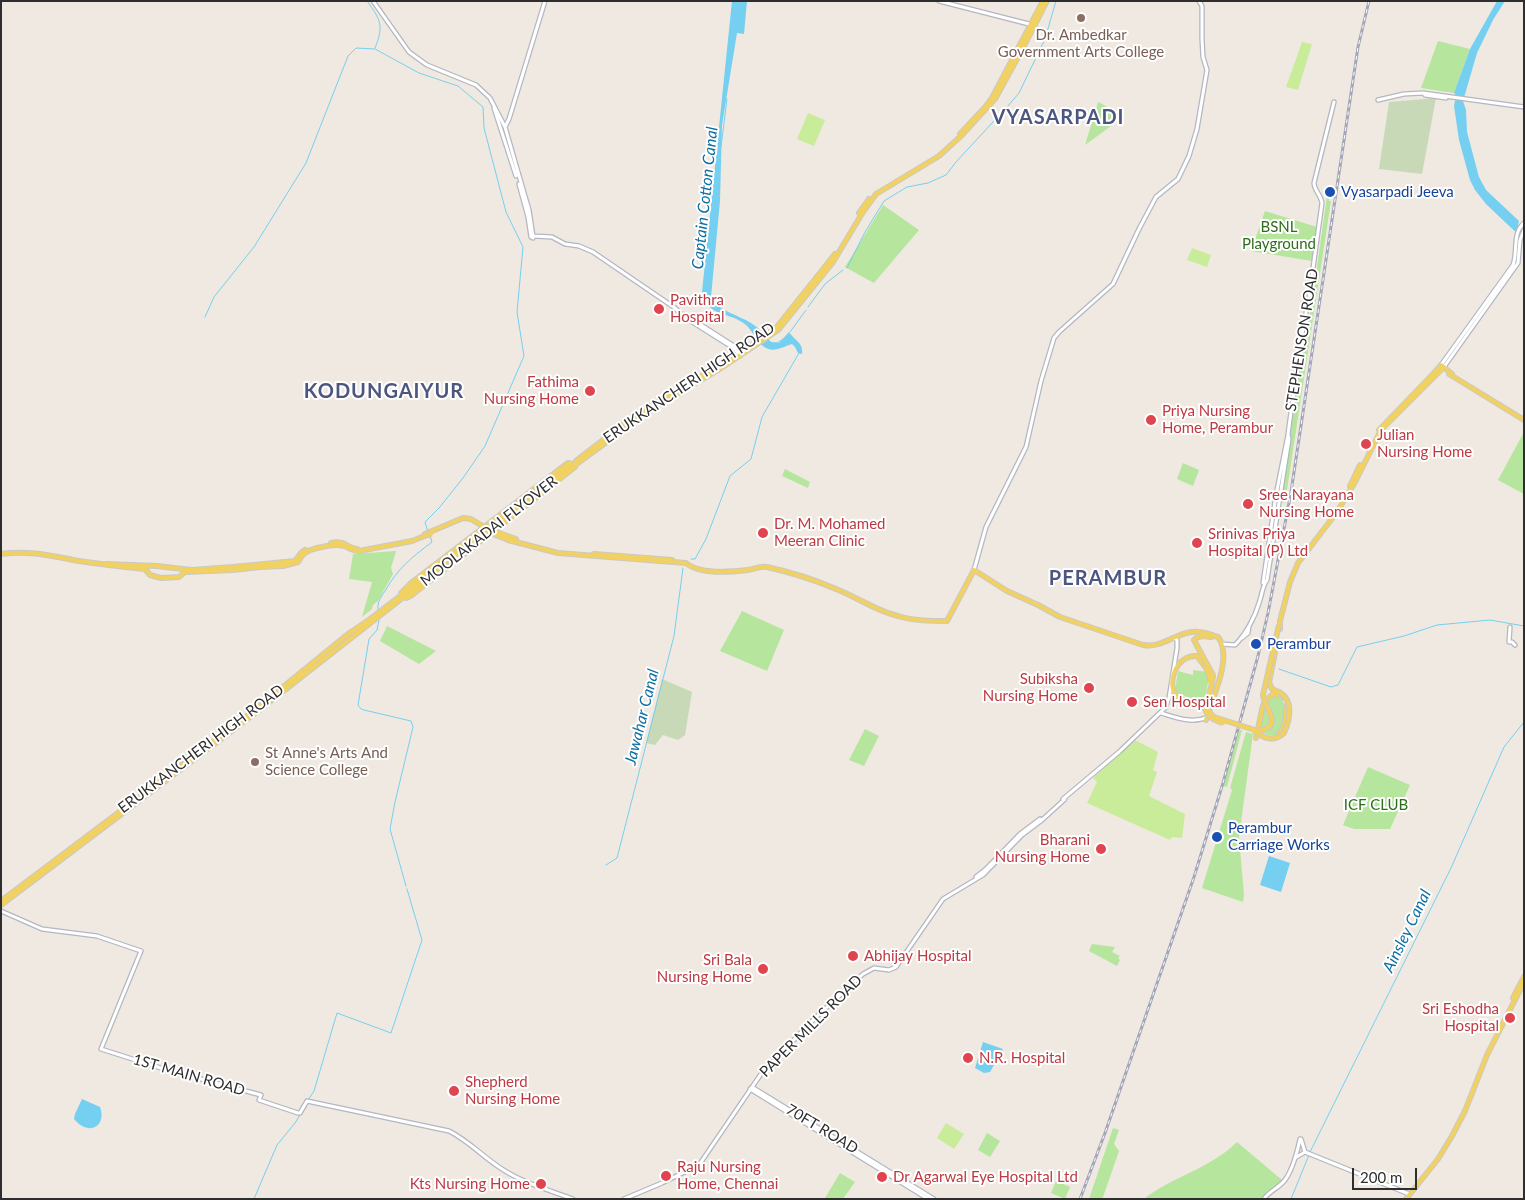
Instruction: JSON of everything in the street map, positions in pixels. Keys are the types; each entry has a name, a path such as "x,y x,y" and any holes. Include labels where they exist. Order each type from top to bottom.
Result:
{"main road":[{"path":"373,1 409,52 427,65 476,85 488,94 503,127 529,210 533,237 552,237 565,244 579,246 594,252 680,313 735,348 739,355"},
{"path":"503,127 510,117 545,1"},
{"path":"938,1 1034,25"},
{"name":"ERUKKANCHERI HIGH ROAD","path":"573,464 655,408 769,335 798,302 836,253 863,207 876,190 931,159 952,141 986,106 1034,25 1045,1"},
{"path":"491,534 558,552 657,558 686,563 694,569 716,571 751,570 762,566 787,572 836,589 900,617 947,621 974,570 986,527 1026,448 1040,381 1054,338 1114,284 1139,229 1156,198 1178,179 1189,156 1198,129 1207,70 1203,57 1202,6 1199,1"},
{"path":"1378,101 1416,94 1524,108"},
{"name":"STEPHENSON ROAD","path":"1222,643 1235,645 1248,634 1250,630 1249,625 1259,603 1264,585 1322,203 1322,198 1314,183 1334,102"},
{"path":"1258,731 1266,729 1272,720 1263,695 1279,623 1295,567 1341,506 1381,430 1442,367 1518,263 1520,226 1524,223"},
{"path":"1518,240 1524,230"},
{"path":"1442,367 1524,420"},
{"path":"370,621 402,597 406,598 412,595 491,534 507,519 575,468 573,464 568,463 565,465 502,512 410,584 402,592 402,597"},
{"name":"MOOLAKADAI FLYOVER","path":"402,597 573,464"},
{"path":"502,512 507,519"},
{"path":"1,554 35,552 102,564 111,563 213,572 283,566 298,562 304,553 336,545 343,545 353,551 359,551 412,541 428,533 466,520 483,528"},
{"path":"495,530 509,537 558,552"},
{"path":"473,535 479,543"},
{"path":"148,567 150,575 161,578 179,577 188,570"},
{"path":"974,570 1007,591 1066,620 1149,646 1197,631 1218,637 1222,643 1223,666 1206,719"},
{"name":"ERUKKANCHERI HIGH ROAD","path":"1,901 228,732 348,634 370,621 381,610 402,597"},
{"path":"1270,687 1268,682 1281,623 1279,623"},
{"path":"1510,627 1509,642 1512,642 1514,645"},
{"path":"1222,643 1205,636 1195,639 1194,642 1213,675 1207,704 1210,714 1214,718 1258,731 1265,736 1279,735 1283,730 1287,704 1283,697 1270,687 1264,685"},
{"name":"PAPER MILLS ROAD","path":"968,884 986,869 1022,832 1119,752 1161,713 1169,698 1178,642 1174,638"},
{"path":"1201,706 1210,699 1221,666 1222,643"},
{"path":"1178,697 1173,688 1175,673 1179,663 1186,658 1197,656 1209,674 1210,681 1204,705 1206,714 1216,721 1254,731 1267,739 1277,738 1285,731 1289,706 1285,696 1269,693 1261,700"},
{"path":"1256,738 1263,705 1270,696 1277,693"},
{"path":"1169,698 1171,696 1178,697 1209,710"},
{"path":"1161,713 1197,721 1213,715"},
{"path":"1,905 160,783"},
{"name":"PAPER MILLS ROAD","path":"624,1199 699,1165 761,1074 814,1019 864,974 874,968 889,970 896,967 943,899 983,875 1022,835 1042,820 1065,798"},
{"name":"1ST MAIN ROAD","path":"1,911 42,929 97,936 141,951 101,1049 261,1095 259,1100 299,1113 308,1101 449,1131 474,1146 482,1156 520,1180 572,1199"},
{"path":"1461,1118 1466,1100 1483,1058 1524,977"},
{"path":"1406,1199 1438,1159 1452,1136 1486,1056 1524,982"},
{"name":"70FT ROAD","path":"751,1088 890,1173"},
{"path":"1264,1199 1284,1181 1295,1159 1300,1139 1305,1152 1409,1194"},
{"path":"1295,1159 1305,1152"},
{"path":"890,1173 928,1199"},
{"path":"890,1173 934,1199"}],"green space":[{"path":"1438,41 1470,49 1454,93 1421,88"},
{"path":"1302,42 1312,44 1298,90 1286,87"},
{"path":"1436,98 1422,174 1379,169 1389,102"},
{"path":"1098,102 1122,118 1085,145"},
{"path":"808,113 825,120 814,146 797,139"},
{"path":"1327,196 1329,201 1331,201 1285,503 1280,502"},
{"path":"883,205 919,230 874,283 845,267"},
{"name":"BSNL Playground","path":"1265,211 1317,227 1312,261 1251,251"},
{"path":"1192,248 1211,255 1207,267 1187,260"},
{"path":"1524,432 1524,494 1498,480"},
{"path":"1183,463 1199,470 1193,486 1177,479"},
{"path":"785,469 810,482 808,488 782,476"},
{"path":"396,551 391,568 393,574 378,601 362,617 372,582 349,579 353,554"},
{"path":"742,611 784,630 767,671 720,651"},
{"path":"387,626 436,651 419,664 380,641"},
{"path":"1193,670 1207,672 1208,683 1204,703 1177,693 1175,689 1178,671 1193,675"},
{"path":"662,679 692,692 685,735 678,740 663,735 655,745 646,743"},
{"path":"1272,696 1279,696 1285,709 1281,733 1272,736 1260,731 1265,706"},
{"path":"865,729 879,736 864,766 849,760"},
{"path":"1239,730 1242,730 1227,787 1223,786"},
{"path":"1246,732 1253,734 1239,837 1243,902 1202,888 1232,790 1230,788"},
{"path":"1135,740 1158,752 1153,770 1157,772 1149,796 1185,814 1182,838 1172,837 1170,840 1087,803 1097,782 1093,778"},
{"name":"ICF CLUB","path":"1368,767 1410,785 1390,829 1354,829 1343,825"},
{"path":"1092,944 1115,947 1112,952 1120,956 1117,966 1089,951"},
{"path":"946,1123 964,1134 954,1149 937,1138"},
{"path":"1113,1128 1119,1130 1114,1144 1119,1151 1103,1199 1089,1199"},
{"path":"987,1133 1000,1141 990,1157 978,1150"},
{"path":"1237,1142 1282,1180 1261,1199 1144,1199 1167,1184 1215,1159"},
{"path":"840,1173 855,1182 843,1199 826,1199 825,1198"},
{"path":"1056,1181 1070,1187 1065,1199 1051,1193"}],"water":[{"path":"732,1 747,1 744,34 737,33 722,125 720,201 711,297 723,309 754,325 771,342 779,343 789,332 802,347 802,354 798,353 792,344 773,350 763,346 746,325 709,306 702,292"},
{"path":"1497,1 1505,1 1493,20 1477,53 1463,101 1466,110 1467,132 1479,177 1486,190 1519,221 1518,225 1524,229 1524,240 1486,204 1475,190 1470,180 1459,140 1454,106 1456,95 1454,93 1470,49"},
{"path":"1269,856 1290,863 1281,892 1260,885"},
{"path":"983,1042 1003,1049 990,1072 984,1073 975,1068"},
{"path":"82,1099 100,1107 101,1119 95,1127 85,1127 74,1119"}],"waterway":[{"path":"367,1 380,23 380,34 375,48"},
{"path":"1008,106 1019,93 1045,39 1056,1"},
{"path":"205,317 214,297 254,247 306,163 348,56 356,48 375,49 419,73 458,86 483,107 484,128 506,212 523,247 517,312 524,356 485,446 463,478 425,522 428,532"},
{"name":"Captain Cotton Canal","path":"721,147 727,99"},
{"path":"847,268 865,232 884,201 907,187 928,183 946,175 1005,109"},
{"path":"808,307 825,284 843,270"},
{"path":"790,332 806,310"},
{"name":"Captain Cotton Canal","path":"771,343 777,343 786,337"},
{"name":"Jawahar Canal","path":"691,559 695,559 706,539 730,476 751,459 762,417 799,353"},
{"path":"378,609 378,604 390,583 411,558 432,542 430,536"},
{"name":"Jawahar Canal","path":"606,865 617,858 674,636 683,568"},
{"path":"379,620 377,630 369,639 358,705 364,710 411,721 413,727 390,829 406,886"},
{"path":"1279,669 1331,687 1338,685 1357,647 1404,636 1437,625 1490,620 1524,626"},
{"name":"Ainsley Canal","path":"1310,1152 1451,868 1504,747 1524,722"},
{"path":"308,1100 314,1091 337,1013 391,1033 422,940 407,889"},
{"path":"254,1199 277,1145 300,1115"},
{"name":"Ainsley Canal","path":"1291,1199 1309,1155"}],"railway":[{"path":"1080,1199 1105,1133 1194,877 1223,783 1258,656 1291,492 1358,47 1369,1"}],"place":[{"name":"Dr. Ambedkar Government Arts College","path":"1081,18"},
{"name":"Vyasarpadi Jeeva","path":"1330,192"},
{"name":"Pavithra Hospital","path":"659,309"},
{"name":"Fathima Nursing Home","path":"590,391"},
{"name":"Priya Nursing Home, Perambur","path":"1151,420"},
{"name":"Julian Nursing Home","path":"1366,444"},
{"name":"Sree Narayana Nursing Home","path":"1248,504"},
{"name":"Dr. M. Mohamed Meeran Clinic","path":"763,533"},
{"name":"Srinivas Priya Hospital (P) Ltd","path":"1197,543"},
{"name":"Perambur","path":"1256,644"},
{"name":"Subiksha Nursing Home","path":"1089,688"},
{"name":"Sen Hospital","path":"1132,702"},
{"name":"St Anne's Arts And Science College","path":"255,762"},
{"name":"Perambur Carriage Works","path":"1217,837"},
{"name":"Bharani Nursing Home","path":"1101,849"},
{"name":"Abhijay Hospital","path":"853,956"},
{"name":"Sri Bala Nursing Home","path":"763,969"},
{"name":"Sri Eshodha Hospital","path":"1510,1018"},
{"name":"N.R. Hospital","path":"968,1058"},
{"name":"Shepherd Nursing Home","path":"454,1091"},
{"name":"Raju Nursing Home, Chennai","path":"666,1176"},
{"name":"Dr Agarwal Eye Hospital Ltd","path":"882,1177"},
{"name":"Kts Nursing Home","path":"541,1184"}],"district":[{"name":"VYASARPADI","path":"1058,118"},
{"name":"KODUNGAIYUR","path":"384,392"},
{"name":"PERAMBUR","path":"1108,579"}]}
